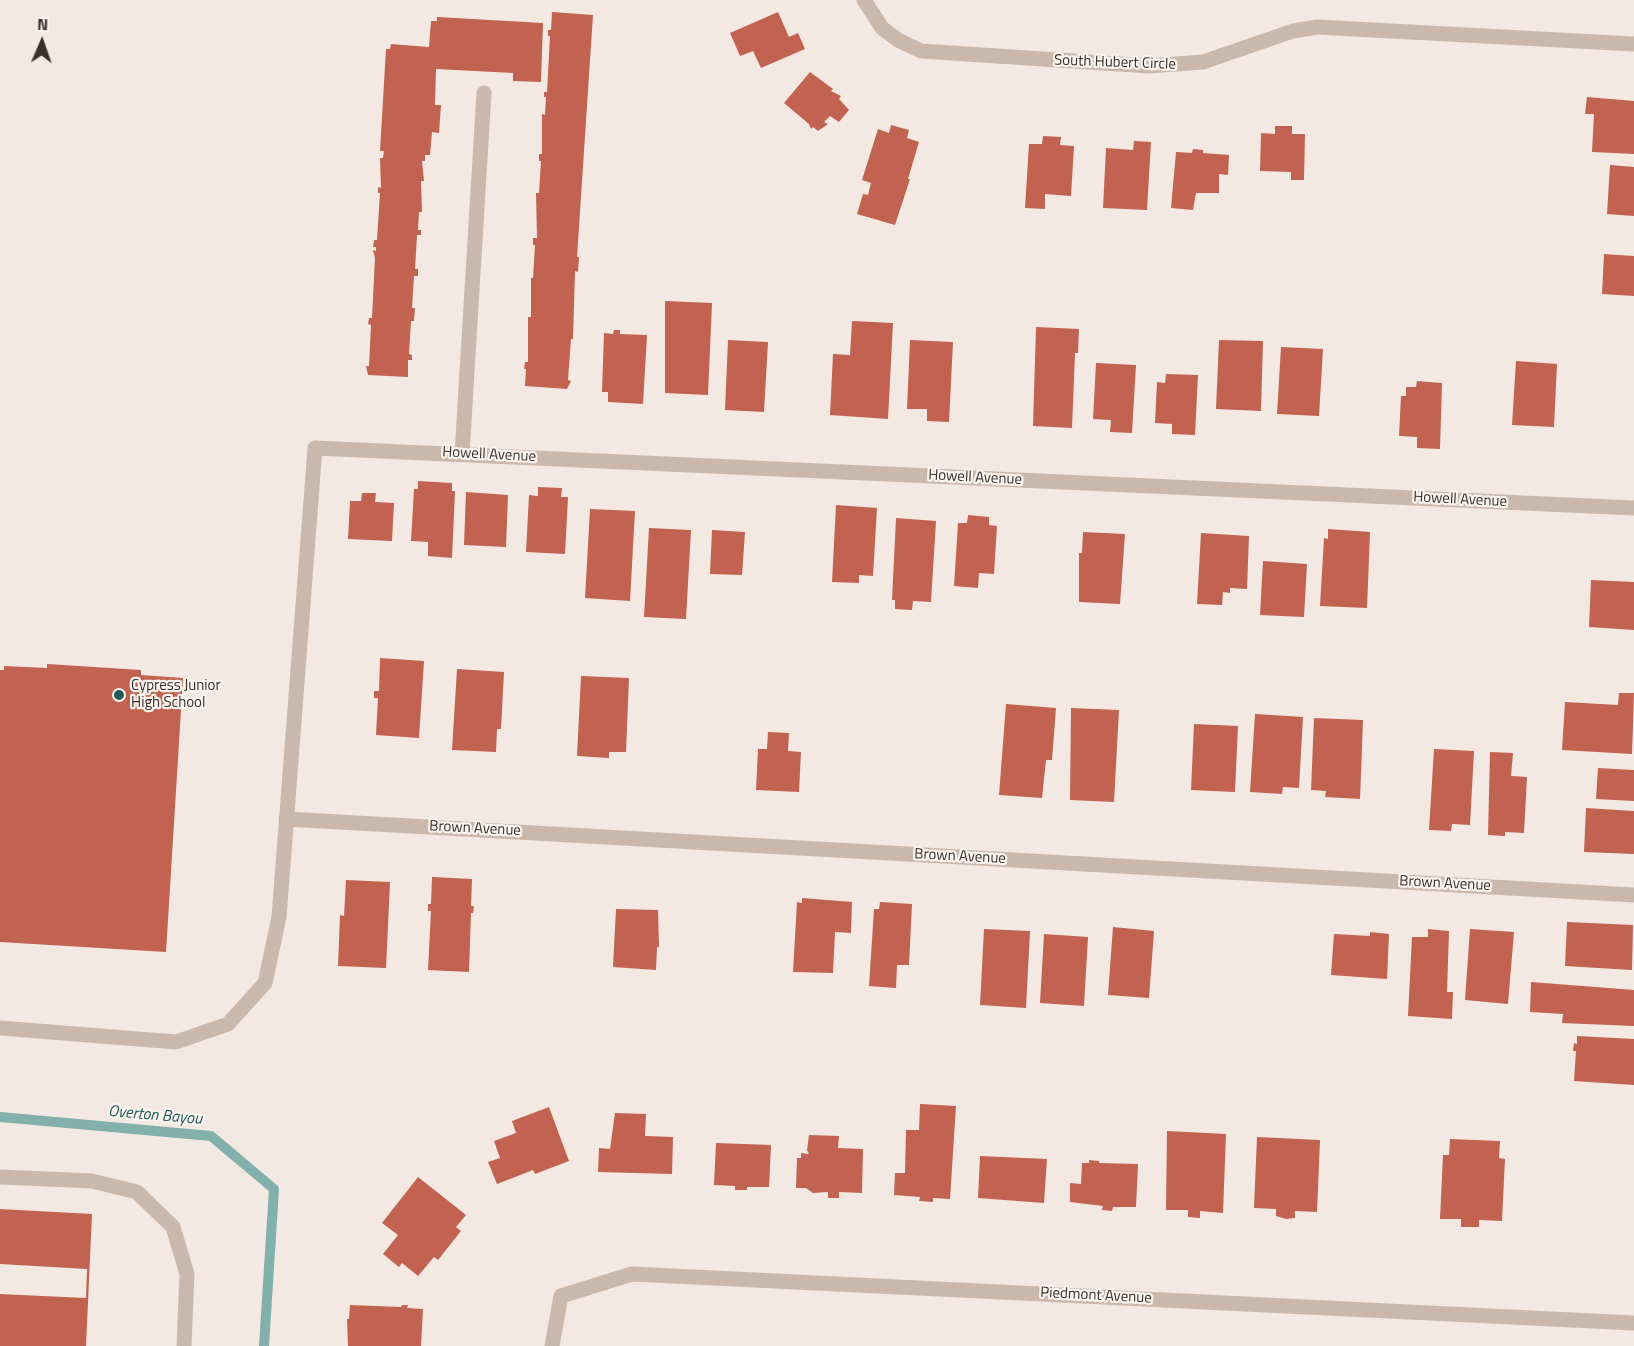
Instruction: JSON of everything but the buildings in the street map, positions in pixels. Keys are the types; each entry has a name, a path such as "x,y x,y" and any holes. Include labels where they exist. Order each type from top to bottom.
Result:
{"street":[{"name":"South Hubert Circle","path":"864,0 882,28 898,40 921,51 1149,66 1203,62 1293,31 1317,27 1634,44"},
{"path":"462,454 484,93"},
{"name":"Howell Avenue","path":"286,819 315,448 1634,508"},
{"path":"0,1028 176,1042 228,1024 265,983 279,917 286,819"},
{"name":"Brown Avenue","path":"286,819 1634,895"},
{"path":"0,1177 92,1181 137,1192 173,1227 187,1274 184,1346"},
{"name":"Piedmont Avenue","path":"552,1346 561,1296 632,1274 1634,1323"}],"waterway":[{"name":"Overton Bayou","path":"0,1117 211,1136 274,1189 264,1346"}],"place":[{"name":"Cypress Junior High School","path":"119,695"}]}
